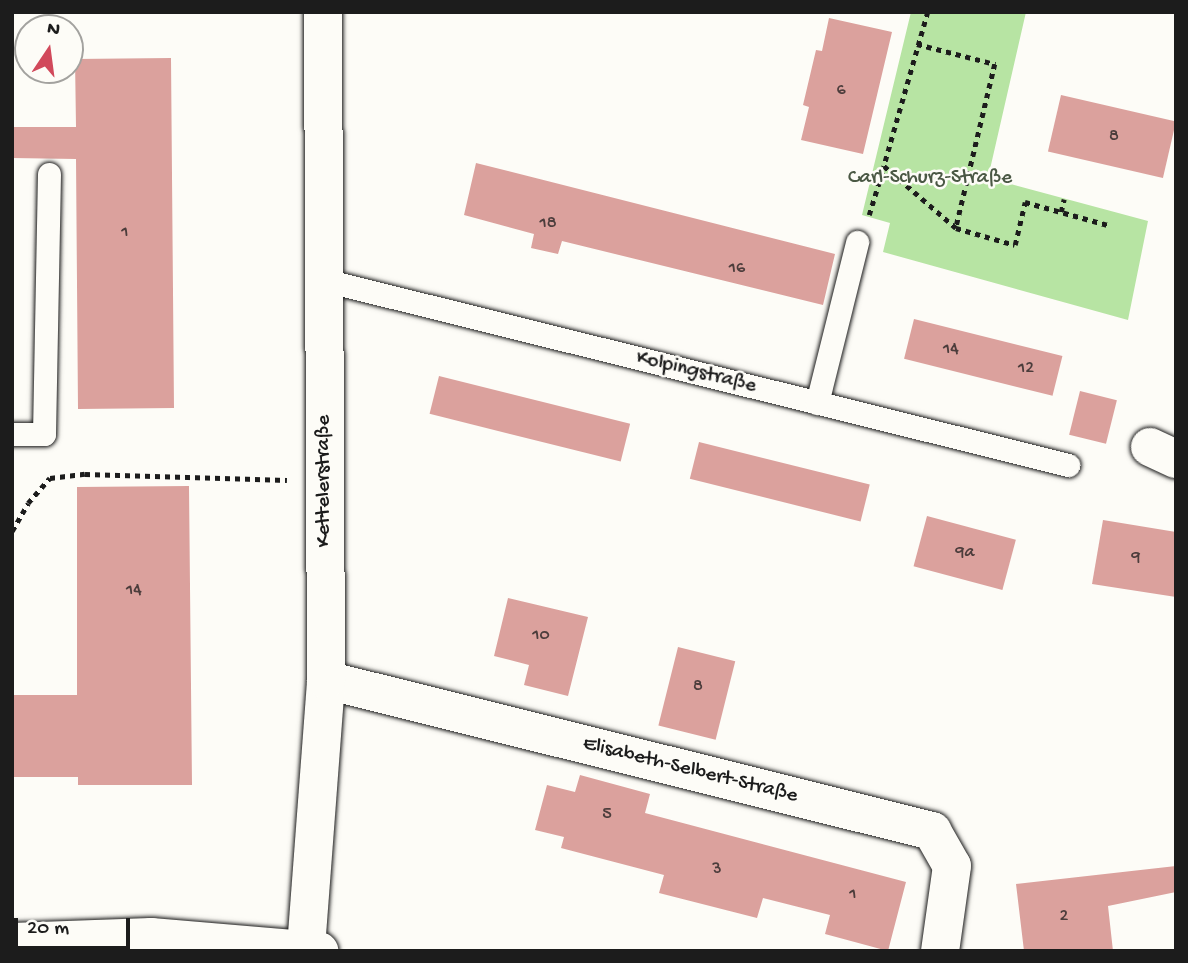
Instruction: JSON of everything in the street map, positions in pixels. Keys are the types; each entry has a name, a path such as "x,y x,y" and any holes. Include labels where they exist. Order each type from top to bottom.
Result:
{"street":[{"name":"Kettelerstraße","path":"313,950 326,680 323,12"},
{"name":"Elisabeth-Selbert-Straße","path":"326,680 932,831 951,866 940,951"},
{"path":"12,942 151,937 313,950"}],"lane":[{"path":"12,434 44,434 50,174"},
{"path":"817,403 857,242"},
{"name":"Kolpingstraße","path":"324,280 1068,465"}],"path":[{"path":"869,217 928,12"},
{"path":"917,44 995,64 956,228"},
{"path":"884,166 956,228 1015,245 1026,202 1108,225"},
{"path":"1061,212 1064,199"},
{"path":"12,531 28,503 50,478 85,474 302,479"}],"green space":[{"name":"Carl-Schurz-Straße","path":"911,12 1026,12 988,178 1148,221 1128,320 883,252 890,223 862,215"}],"building":[{"path":"829,18 892,32 863,154 801,140 809,107 803,105 816,50 822,51"},
{"path":"171,58 174,408 78,409 76,159 12,158 12,127 76,127 75,84 84,84 84,59"},
{"path":"1061,95 1176,122 1163,178 1048,152"},
{"path":"476,163 835,254 823,305 562,241 558,254 531,248 534,234 464,215"},
{"path":"914,319 1062,356 1053,396 904,359"},
{"path":"439,376 630,424 621,462 430,414"},
{"path":"1080,391 1117,400 1106,444 1069,435"},
{"path":"699,442 870,485 861,521 690,479"},
{"path":"189,486 192,785 78,785 78,777 12,777 12,695 77,695 77,487"},
{"path":"927,516 1016,540 1002,590 914,566"},
{"path":"1103,520 1176,532 1176,597 1092,584"},
{"path":"508,598 588,617 568,696 524,685 529,665 494,656"},
{"path":"678,647 735,661 716,740 658,726"},
{"path":"580,775 650,794 645,813 906,882 888,951 825,934 830,915 763,898 757,918 659,893 664,875 561,848 564,837 535,830 547,785 575,792"},
{"path":"1176,866 1176,892 1108,906 1113,951 1024,951 1016,884"}]}
